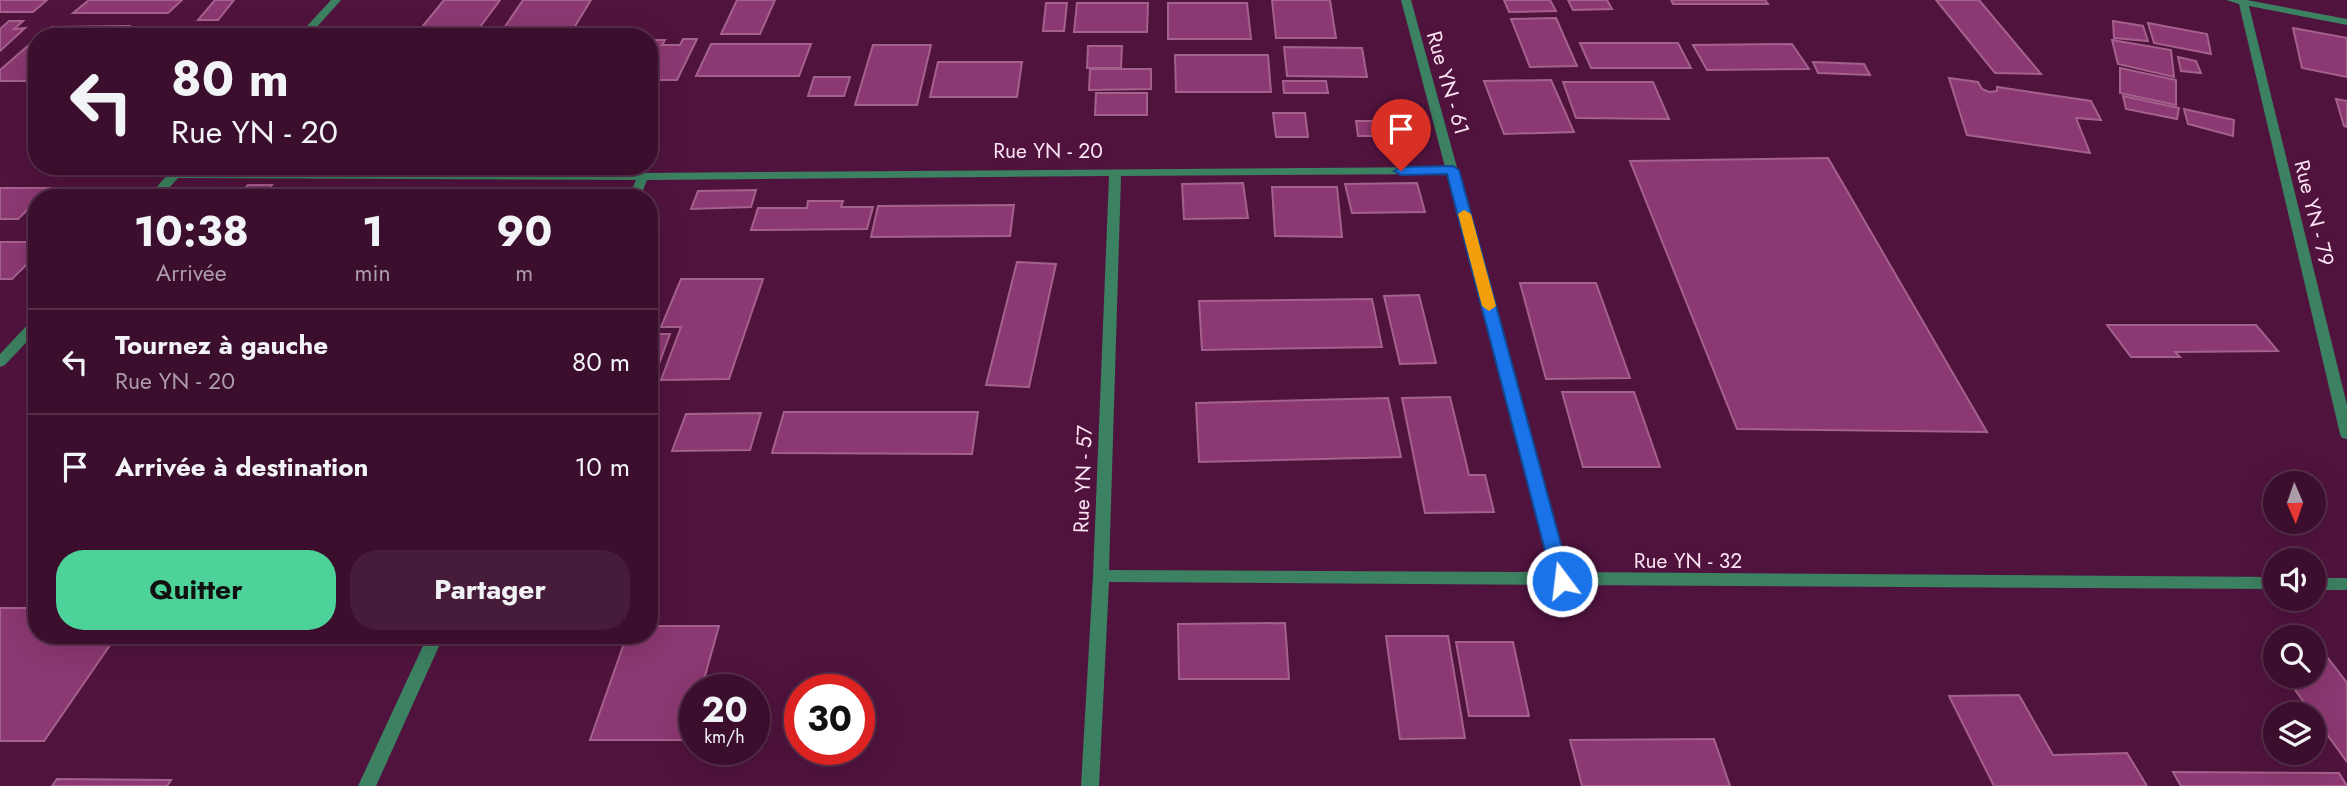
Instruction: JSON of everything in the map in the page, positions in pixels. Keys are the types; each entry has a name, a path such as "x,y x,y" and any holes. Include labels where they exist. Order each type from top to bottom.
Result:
{"street":[{"path":"310,28 336,0"},
{"name":"Rue YN - 61","path":"1406,0 1562,581"},
{"path":"2237,1 2347,22"},
{"name":"Rue YN - 79","path":"2237,1 2347,433"},
{"name":"Rue YN - 20","path":"510,175 643,177 1453,170"},
{"name":"Rue YN - 57","path":"1090,786 1101,576 1115,173"},
{"path":"161,189 174,175"},
{"path":"638,189 643,177"},
{"path":"0,362 28,332"},
{"name":"Rue YN - 32","path":"1101,576 1562,581 2263,583"},
{"path":"2326,584 2347,584"},
{"path":"367,786 432,644"}],"building":[{"path":"0,0 47,0 33,12 0,12"},
{"path":"89,0 182,0 168,13 73,13"},
{"path":"215,0 234,0 218,20 198,20"},
{"path":"444,0 500,0 480,27 422,27"},
{"path":"523,0 591,0 574,28 504,28"},
{"path":"737,0 775,0 760,34 721,34"},
{"path":"1272,0 1330,0 1336,38 1276,38"},
{"path":"1504,0 1550,0 1556,11 1509,12"},
{"path":"1568,0 1607,0 1612,9 1573,10"},
{"path":"1671,0 1765,0 1768,4 1673,4"},
{"path":"1936,0 1979,0 2041,74 1995,73"},
{"path":"1046,3 1067,3 1064,31 1043,31"},
{"path":"1077,3 1148,3 1147,32 1074,32"},
{"path":"1168,3 1247,3 1251,39 1168,39"},
{"path":"1556,18 1577,66 1530,67 1511,19"},
{"path":"9,21 23,21 14,29 25,28 0,51 0,29"},
{"path":"2113,21 2143,26 2148,41 2114,38"},
{"path":"2148,23 2207,34 2211,54 2154,43"},
{"path":"129,26 127,28 51,27"},
{"path":"2293,28 2347,38 2347,77 2302,68"},
{"path":"683,39 697,39 677,80 658,80 658,40 665,40 662,45 680,45"},
{"path":"2112,40 2171,50 2174,77 2118,64"},
{"path":"1580,43 1678,43 1691,68 1591,68"},
{"path":"711,44 811,44 799,76 696,76"},
{"path":"1792,44 1809,69 1707,70 1693,45"},
{"path":"873,45 931,45 917,105 855,105"},
{"path":"28,46 28,81 0,81 0,70"},
{"path":"1088,46 1122,46 1121,68 1087,68"},
{"path":"1284,47 1362,48 1367,77 1287,76"},
{"path":"1175,55 1268,55 1271,92 1176,92"},
{"path":"2178,57 2196,61 2201,73 2181,71"},
{"path":"938,62 1022,62 1017,97 930,97"},
{"path":"1813,62 1864,64 1870,75 1818,73"},
{"path":"2120,68 2176,80 2176,105 2120,93"},
{"path":"1090,69 1151,69 1151,89 1089,90"},
{"path":"814,77 850,77 844,96 808,96"},
{"path":"1949,78 1978,82 1982,89 1989,92 1997,91 1997,87 2091,101 2101,120 2076,118 2090,153 1967,135"},
{"path":"1551,80 1574,132 1504,134 1484,81"},
{"path":"1283,81 1326,81 1328,93 1284,93"},
{"path":"1563,82 1653,82 1669,119 1576,118"},
{"path":"1096,93 1147,93 1147,115 1095,115"},
{"path":"2123,96 2179,108 2177,119 2126,109"},
{"path":"2336,99 2347,101 2347,127 2344,126"},
{"path":"2184,109 2234,120 2233,136 2188,124"},
{"path":"1273,113 1305,113 1308,137 1276,137"},
{"path":"1356,121 1396,121 1398,136 1358,136"},
{"path":"1828,158 1987,432 1737,429 1630,161"},
{"path":"1243,183 1248,218 1184,219 1182,184"},
{"path":"1417,183 1425,212 1352,213 1345,184"},
{"path":"248,185 272,185 269,189 245,189"},
{"path":"1272,187 1337,187 1342,237 1275,236"},
{"path":"0,188 50,188 28,189 28,209 18,219 0,219"},
{"path":"336,188 417,188 416,189"},
{"path":"756,190 751,207 691,209 698,191"},
{"path":"808,201 843,201 841,207 873,207 867,229 751,230 758,208 807,208"},
{"path":"1014,205 1010,236 871,237 878,206"},
{"path":"0,242 28,242 28,263 12,279 0,279"},
{"path":"1017,262 1056,264 1029,387 986,385"},
{"path":"681,279 763,279 729,379 661,380 681,327 661,327"},
{"path":"1520,283 1596,283 1630,378 1546,379"},
{"path":"1419,295 1436,363 1400,364 1384,296"},
{"path":"1372,299 1382,347 1202,350 1199,301"},
{"path":"2107,325 2256,325 2278,351 2175,352 2180,357 2131,357"},
{"path":"658,334 670,334 658,366"},
{"path":"1562,392 1634,392 1660,467 1583,467"},
{"path":"1450,397 1469,475 1485,475 1494,512 1425,513 1402,398"},
{"path":"1388,398 1401,457 1199,462 1196,403"},
{"path":"784,412 978,412 972,454 772,453"},
{"path":"761,413 750,450 672,451 686,414"},
{"path":"0,608 28,608 28,644 111,644 44,741 0,741"},
{"path":"1285,623 1289,679 1179,679 1178,624"},
{"path":"658,626 719,626 706,674 679,674 679,740 590,740 624,644 658,644"},
{"path":"1386,636 1448,636 1465,738 1400,739"},
{"path":"1456,642 1513,642 1529,716 1469,716"},
{"path":"2326,656 2347,683 2347,762 2326,733 2326,702 2304,702 2294,688 2326,688"},
{"path":"2019,695 2053,755 2127,753 2147,786 1994,786 1949,696"},
{"path":"1714,739 1730,786 1582,786 1570,740"},
{"path":"2173,772 2339,773 2347,786 2181,786"},
{"path":"57,779 171,780 167,786 52,786"}],"slow traffic":[{"path":"1464,214 1489,306"}],"route":[{"path":"1401,171 1453,170 1562,581"}]}
